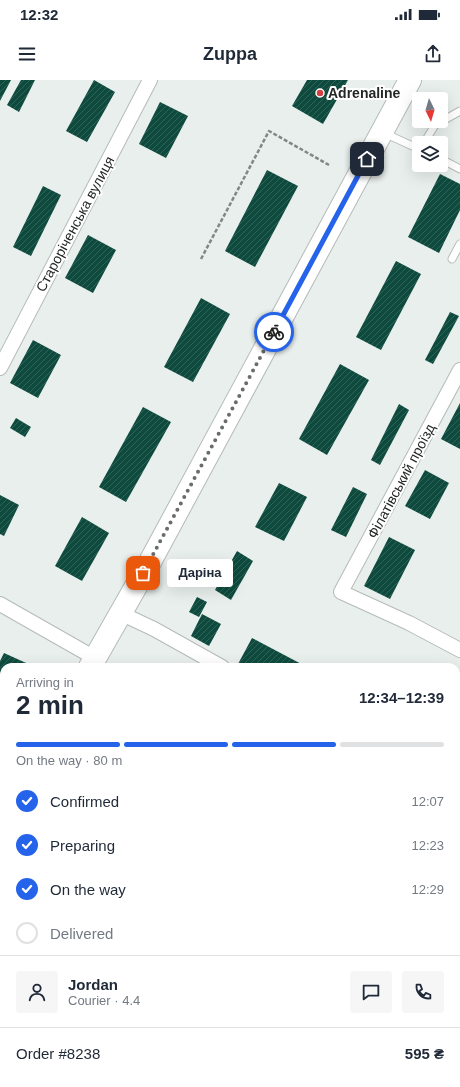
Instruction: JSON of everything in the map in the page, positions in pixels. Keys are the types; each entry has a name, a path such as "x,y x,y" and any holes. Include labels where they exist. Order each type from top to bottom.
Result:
{"main road":[{"path":"93,662 151,560 410,80"}],"street":[{"name":"Староріченська вулиця","path":"0,368 150,80"},
{"name":"Філатівський проїзд","path":"460,370 341,592 409,623 460,650"},
{"path":"0,604 93,662"},
{"path":"120,613 154,629 215,663"}],"lane":[{"path":"428,136 435,125 460,111"},
{"path":"382,132 412,145"},
{"path":"448,163 460,169"},
{"path":"452,259 460,244"}],"path":[{"path":"201,259 269,132 330,165"}],"building":[{"path":"0,80 11,80 0,101"},
{"path":"21,80 35,80 19,112 7,105"},
{"path":"94,80 115,92 87,142 66,131"},
{"name":"Adrenaline","path":"307,80 348,80 323,124 292,106"},
{"path":"160,102 188,116 166,158 139,144"},
{"path":"267,170 298,186 255,267 225,251"},
{"path":"440,174 460,184 460,210 439,253 408,237"},
{"path":"43,186 61,195 31,256 13,247"},
{"path":"88,235 116,250 93,293 65,278"},
{"path":"396,261 421,274 381,350 356,337"},
{"path":"201,298 230,314 193,382 164,367"},
{"path":"450,312 459,316 433,364 425,360"},
{"path":"33,340 61,355 38,398 10,383"},
{"path":"340,364 369,380 327,455 299,439"},
{"path":"460,403 460,449 441,439"},
{"path":"399,404 409,410 380,465 371,460"},
{"path":"143,407 171,422 126,502 99,487"},
{"path":"16,418 31,427 25,437 10,428"},
{"path":"425,470 449,483 430,519 405,506"},
{"path":"279,483 307,497 284,541 255,527"},
{"path":"353,487 367,494 346,537 331,530"},
{"path":"0,495 19,505 4,536 0,534"},
{"path":"82,517 109,533 82,581 55,566"},
{"path":"389,537 415,550 390,599 364,586"},
{"path":"237,551 253,561 231,600 215,590"},
{"path":"197,597 207,602 199,617 189,612"},
{"path":"202,614 221,624 209,646 191,636"},
{"path":"252,638 299,663 239,663"},
{"path":"4,653 26,663 0,663"}],"way so far":[{"path":"143,573 274,332"}],"place":[{"name":"Adrenaline","path":"320,93"},
{"name":"Даріна","path":"143,573"}],"route":[{"path":"274,332 367,159"}]}
